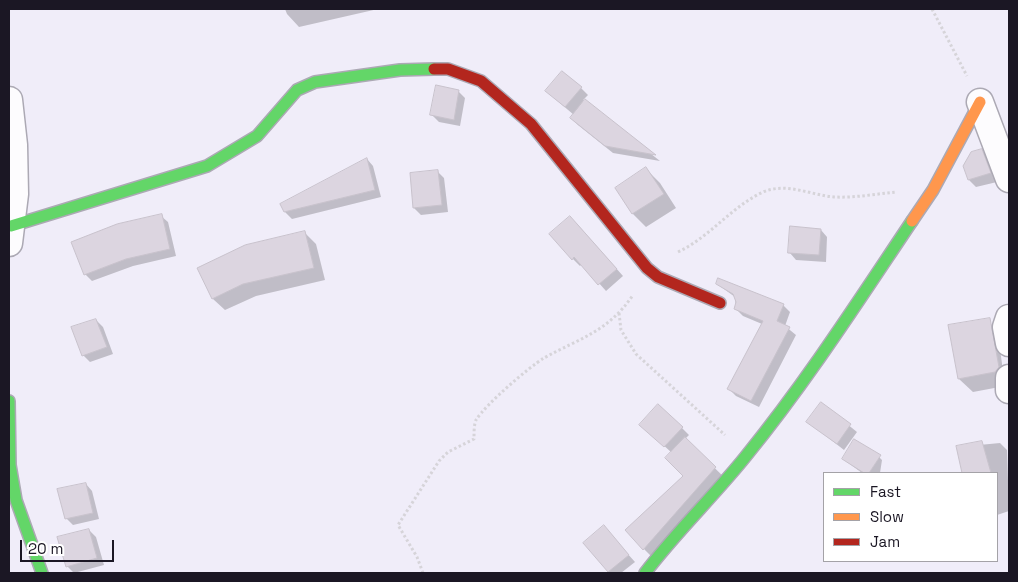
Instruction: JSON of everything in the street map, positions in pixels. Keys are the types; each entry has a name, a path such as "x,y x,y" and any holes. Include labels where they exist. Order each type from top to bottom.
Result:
{"street":[{"path":"9,100 14,145 16,194 10,234 208,166 257,136 297,90 315,82 400,70 448,70 481,81 531,124 647,268 658,276 720,303"},
{"path":"645,573 667,544 690,522 747,455 808,376 934,190 980,102 1002,135 1009,179"},
{"path":"1009,318 1006,327 1009,343"},
{"path":"1009,378 1009,390"},
{"path":"9,401 10,465 16,500 42,573"}],"path":[{"path":"932,9 980,102"},
{"path":"423,573 417,557 398,525 439,460 448,452 474,439 476,421 506,388 543,359 585,339 619,312 642,283 647,268 697,243 762,192 778,187 835,197 934,190"},
{"path":"619,312 621,330 636,354 747,455"}],"building":[{"path":"562,71 582,87 565,107 545,91"},
{"path":"436,85 459,90 454,120 430,115"},
{"path":"585,99 656,155 605,146 570,118"},
{"path":"982,149 991,173 968,180 963,166 971,152"},
{"path":"367,158 375,190 284,212 280,204"},
{"path":"646,167 664,194 632,214 615,188"},
{"path":"438,170 442,205 413,208 410,173"},
{"path":"162,214 170,249 126,259 84,275 71,242 117,224"},
{"path":"570,216 617,269 598,285 574,257 572,260 549,234"},
{"path":"790,226 821,229 819,255 788,253"},
{"path":"305,231 314,268 243,284 212,299 197,268 245,245"},
{"path":"718,278 784,304 777,321 790,327 751,401 727,389 763,321 734,309 736,302 733,294 716,284"},
{"path":"990,318 999,367 995,372 958,379 948,325"},
{"path":"96,319 107,347 82,356 71,327"},
{"path":"821,402 851,424 837,444 806,422"},
{"path":"658,404 683,427 664,447 639,425"},
{"path":"685,437 716,467 643,550 625,530 683,476 665,458"},
{"path":"854,439 881,455 870,472 862,472 842,459"},
{"path":"982,441 991,472 962,472 956,446"},
{"path":"86,483 93,513 65,519 57,489"},
{"path":"604,525 629,555 608,572 583,543"},
{"path":"89,529 97,558 66,567 57,537"}],"traffic: fast":[{"path":"11,226 207,166 257,136 297,90 315,82 400,70 434,69"},
{"path":"645,573 669,543 734,471 790,399 912,221"},
{"path":"9,401 10,465 16,500 42,573"}],"traffic: slow":[{"path":"912,221 933,190 980,102"}],"traffic: jam":[{"path":"434,69 448,69 481,81 531,124 647,268 658,277 720,303"}]}
